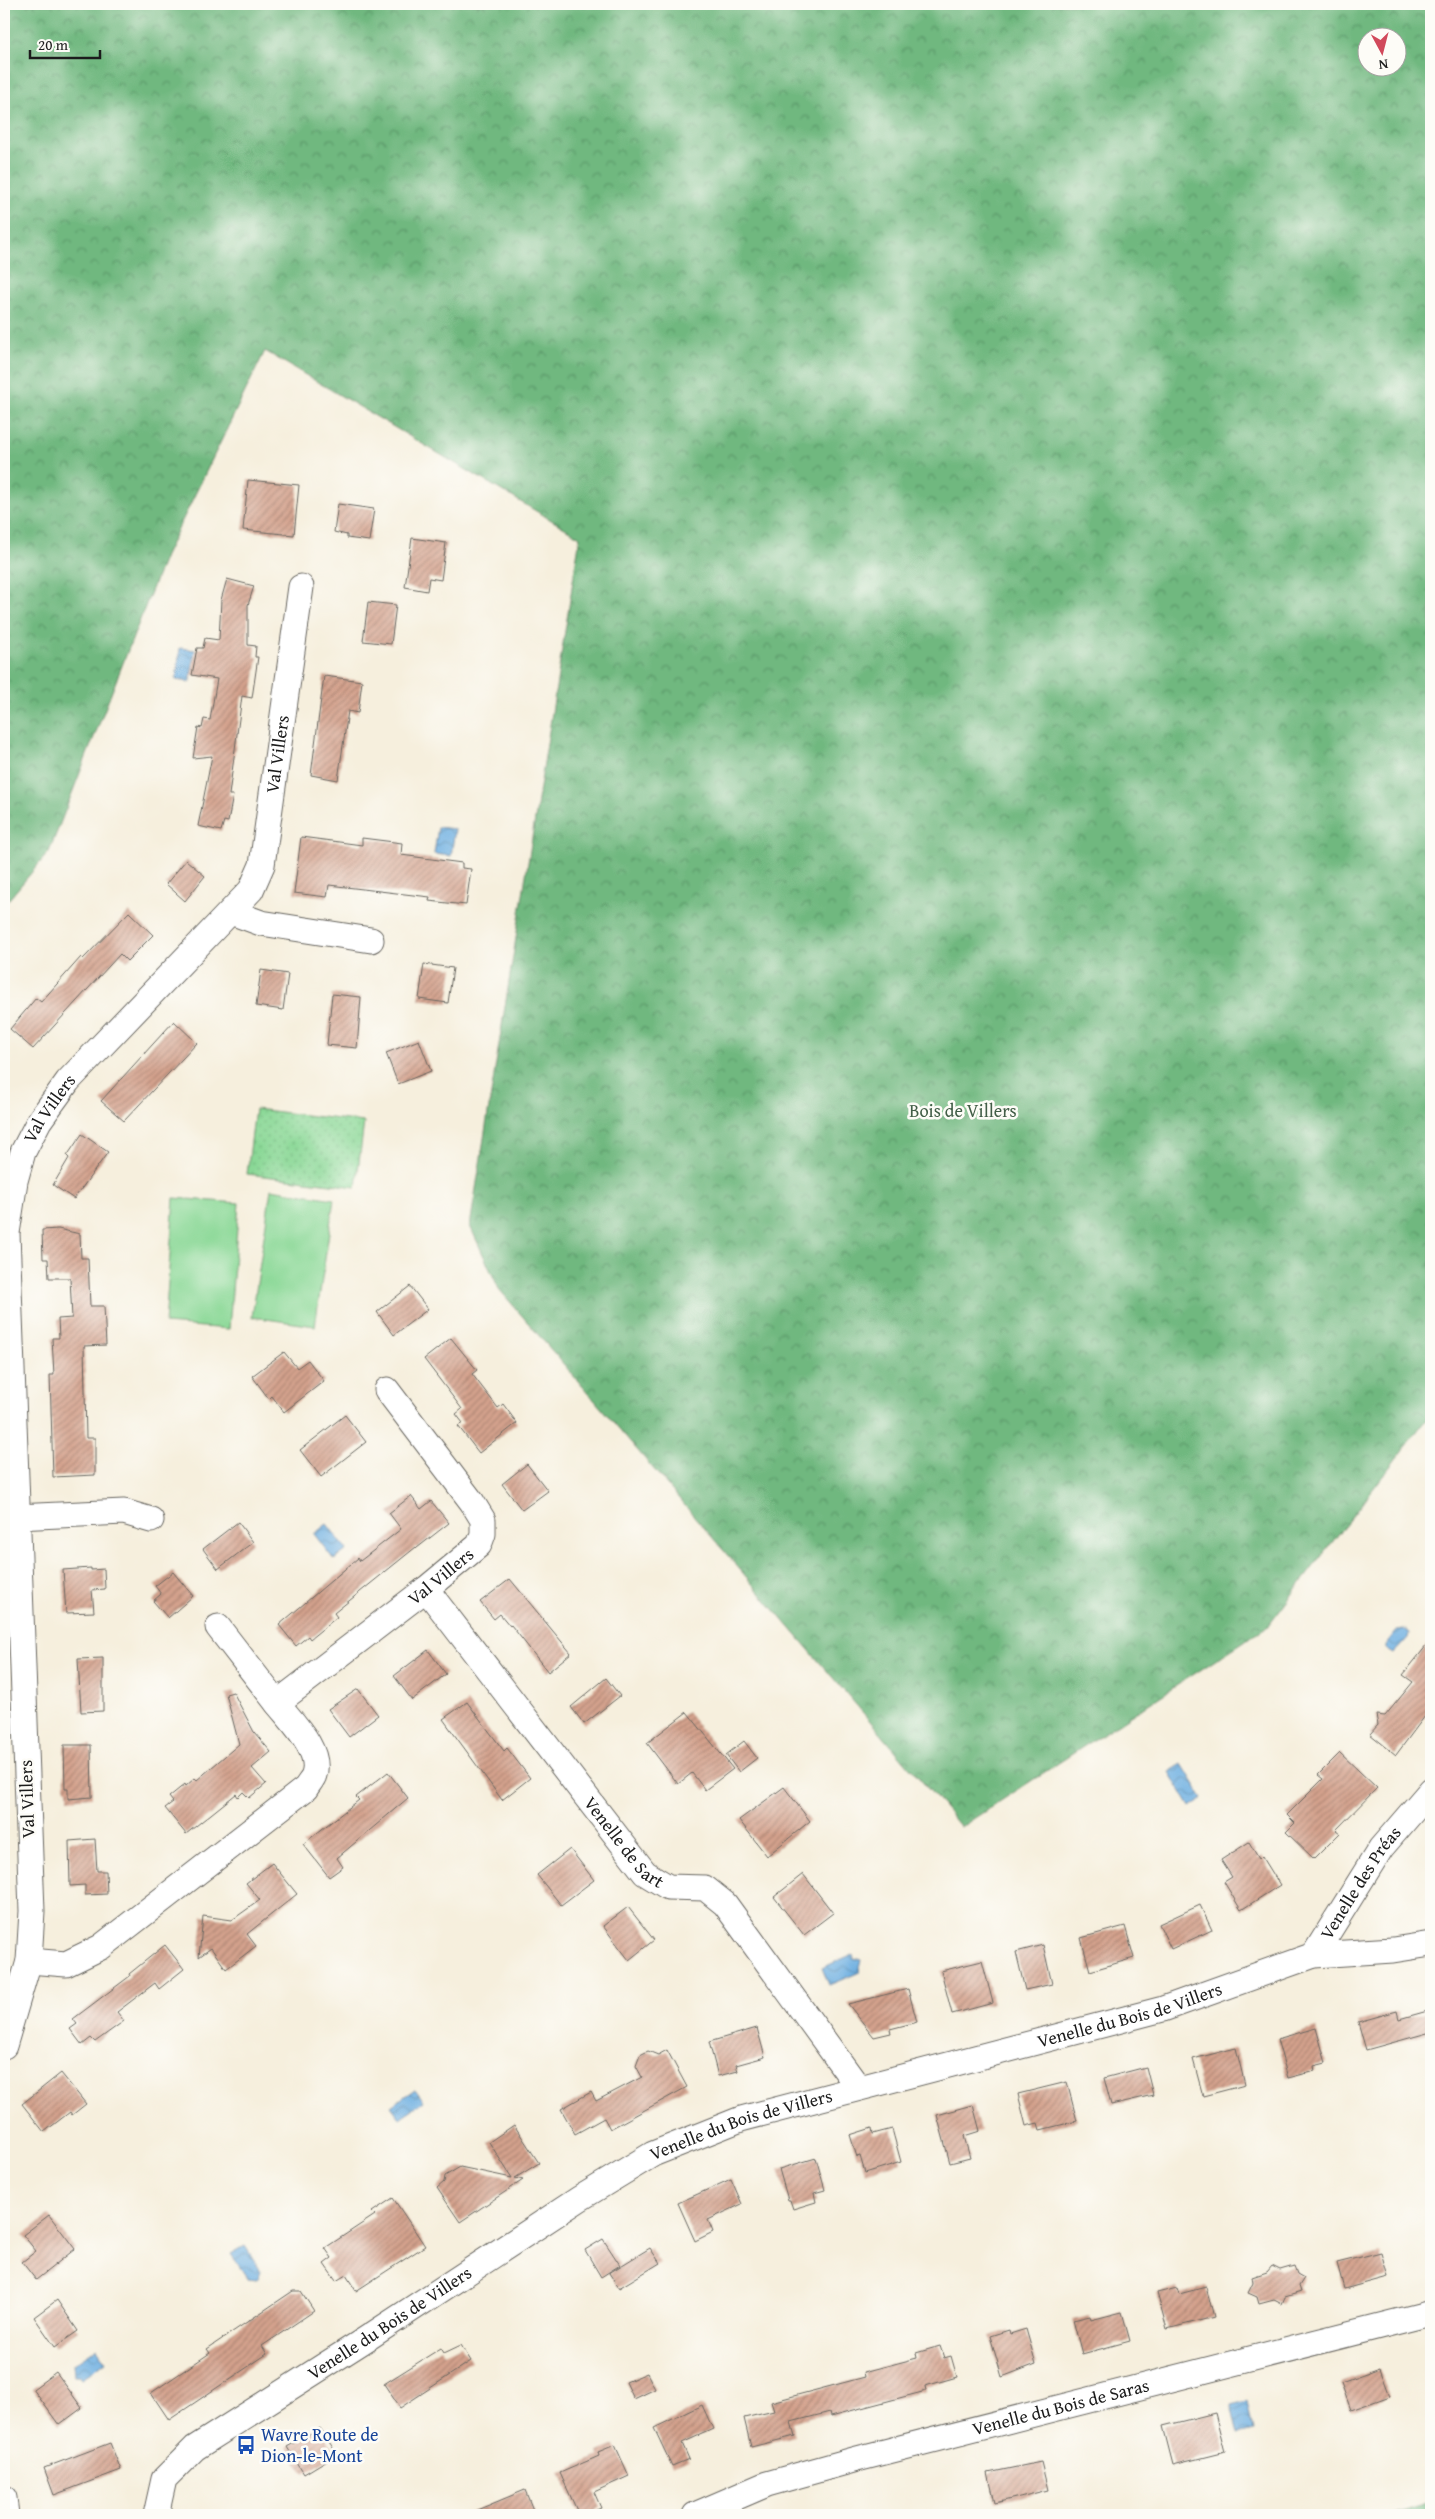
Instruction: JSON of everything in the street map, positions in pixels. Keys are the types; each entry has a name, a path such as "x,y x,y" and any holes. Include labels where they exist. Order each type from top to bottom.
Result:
{"street":[{"name":"Val Villers","path":"4,2046 29,1961 32,1911 7,1233 15,1181 24,1152 39,1121 68,1081 232,912 251,890 262,865 301,587"},
{"path":"232,912 261,923 371,940"},
{"name":"Val Villers","path":"277,1703 426,1589 479,1545 484,1534 483,1520 472,1502 387,1390"},
{"path":"16,1517 124,1512 151,1520"},
{"name":"Venelle de Sart","path":"426,1589 645,1873 668,1887 705,1888 725,1904 858,2087"},
{"path":"29,1961 66,1964 101,1947 306,1788 314,1775 315,1759 310,1746 218,1627"},
{"name":"Venelle des Préas","path":"1314,1955 1381,1848 1431,1790"},
{"name":"Venelle du Bois de Villers","path":"156,2515 164,2479 195,2448 372,2336 579,2199 653,2154 741,2118 1163,2009 1314,1955 1393,1950 1431,1944"},
{"name":"Venelle du Bois de Saras","path":"695,2515 767,2484 857,2459 1431,2312"},
{"path":"4,2498 6,2515"}],"green space":[{"name":"Bois de Villers","path":"4,4 1431,4 1431,1413 1269,1625 961,1827 499,1289 470,1226 580,537 265,351 165,556 49,852 4,905"},
{"path":"255,1109 364,1122 356,1187 247,1174"},
{"path":"271,1189 334,1199 315,1326 252,1317"},
{"path":"174,1198 239,1203 229,1329 165,1324"},
{"path":"1431,2502 1431,2515 1387,2515"}],"water":[{"path":"180,648 195,650 190,682 176,680"},
{"path":"438,827 455,829 451,856 434,854"},
{"path":"327,1524 347,1550 334,1560 314,1534"},
{"path":"1404,1629 1409,1633 1408,1638 1393,1654 1385,1649 1385,1645 1397,1630"},
{"path":"1182,1764 1203,1798 1190,1807 1169,1772"},
{"path":"853,1954 854,1958 861,1960 860,1972 829,1985 822,1968"},
{"path":"415,2089 424,2101 400,2118 391,2106"},
{"path":"245,2246 261,2271 257,2280 248,2279 231,2254"},
{"path":"97,2348 106,2362 82,2378 80,2375 74,2375 73,2364"},
{"path":"1247,2400 1253,2430 1238,2434 1231,2404"}],"building":[{"path":"248,480 299,485 294,535 243,530"},
{"path":"338,504 374,509 369,541 347,538 347,535 334,532"},
{"path":"412,538 446,543 441,580 429,578 427,591 405,587"},
{"path":"227,579 254,586 248,605 248,645 256,646 255,657 258,657 252,698 242,696 229,795 233,795 228,822 224,821 221,831 198,826 212,756 193,758 198,727 202,728 204,719 210,720 217,679 192,675 197,648 203,648 205,638 219,640 221,600"},
{"path":"368,602 396,605 391,644 363,641"},
{"path":"324,676 362,681 358,713 348,711 338,780 311,775"},
{"path":"301,837 362,845 362,838 402,843 401,855 462,863 462,868 471,869 466,905 429,901 430,897 329,885 327,897 294,893"},
{"path":"186,860 205,876 185,901 166,884"},
{"path":"129,912 153,935 127,961 120,954 33,1049 10,1029 36,998 41,1002 81,957 83,959"},
{"path":"424,964 453,968 448,1003 419,999"},
{"path":"261,970 288,974 283,1010 256,1006"},
{"path":"332,994 361,997 357,1048 327,1045"},
{"path":"174,1021 197,1043 124,1121 101,1101"},
{"path":"419,1040 431,1071 398,1084 386,1053"},
{"path":"82,1134 108,1152 74,1199 53,1185 69,1158 67,1156"},
{"path":"58,1229 80,1234 81,1258 88,1258 90,1306 104,1306 106,1345 84,1346 86,1438 95,1438 95,1475 53,1477 50,1375 54,1375 52,1338 59,1338 58,1319 72,1318 70,1278 49,1278 48,1259 43,1259 42,1230"},
{"path":"410,1286 428,1309 394,1335 377,1312"},
{"path":"451,1338 477,1370 472,1374 498,1408 503,1404 517,1423 479,1453 458,1426 463,1423 456,1414 462,1409 424,1359"},
{"path":"284,1352 297,1368 308,1360 324,1381 284,1412 272,1396 269,1399 252,1376"},
{"path":"345,1415 366,1442 321,1477 300,1450"},
{"path":"527,1464 548,1491 522,1510 502,1484"},
{"path":"411,1496 421,1509 431,1501 449,1523 334,1613 337,1617 310,1639 308,1636 296,1646 279,1625 358,1558 360,1561 401,1529 389,1513"},
{"path":"238,1522 253,1542 218,1569 203,1549"},
{"path":"91,1568 91,1570 104,1569 105,1589 92,1590 94,1612 66,1613 63,1570"},
{"path":"173,1572 193,1596 168,1618 153,1601 161,1594 155,1586"},
{"path":"510,1579 571,1653 548,1672 511,1625 500,1614 494,1619 480,1602"},
{"path":"1431,1640 1431,1708 1396,1755 1370,1734 1378,1725 1376,1715 1385,1716 1413,1682 1403,1675"},
{"path":"428,1650 446,1674 412,1700 394,1676"},
{"path":"103,1658 103,1711 81,1712 78,1659"},
{"path":"606,1678 620,1696 584,1724 571,1707"},
{"path":"358,1689 378,1715 349,1737 328,1709"},
{"path":"233,1692 254,1732 271,1752 252,1768 266,1784 249,1798 243,1792 238,1797 236,1794 186,1834 165,1808 173,1802 169,1797 185,1784 186,1786 195,1778 197,1780 239,1744 226,1694"},
{"path":"467,1702 504,1751 507,1748 530,1778 502,1800 443,1719"},
{"path":"687,1712 733,1769 705,1790 692,1773 678,1784 647,1743"},
{"path":"744,1741 757,1758 739,1772 726,1755"},
{"path":"64,1745 91,1745 92,1797 68,1799 68,1789 65,1789"},
{"path":"1340,1753 1377,1788 1336,1830 1340,1833 1314,1859 1286,1832 1295,1823 1287,1815 1323,1779 1318,1775"},
{"path":"388,1772 408,1798 337,1858 343,1867 329,1877 303,1844 359,1800 356,1797"},
{"path":"784,1787 810,1821 767,1856 739,1820"},
{"path":"95,1839 97,1871 106,1871 107,1894 85,1895 85,1885 70,1886 69,1841"},
{"path":"1249,1842 1259,1859 1262,1856 1280,1885 1241,1910 1224,1882 1232,1877 1221,1860"},
{"path":"570,1849 594,1880 561,1905 537,1875"},
{"path":"272,1863 297,1894 247,1934 256,1946 226,1969 211,1948 199,1957 203,1916 232,1920 260,1900 246,1883"},
{"path":"803,1874 833,1913 804,1935 774,1897"},
{"path":"1200,1905 1212,1930 1171,1949 1159,1924"},
{"path":"628,1907 654,1940 629,1960 603,1926"},
{"path":"1125,1926 1134,1958 1090,1971 1081,1938"},
{"path":"165,1945 184,1969 159,1989 155,1983 117,2012 124,2021 95,2042 91,2038 82,2045 70,2029 77,2024 73,2019 130,1976 129,1974"},
{"path":"1043,1945 1052,1984 1025,1990 1016,1952"},
{"path":"982,1961 993,2003 952,2014 941,1971"},
{"path":"908,1989 917,2022 890,2029 891,2033 874,2037 848,2004"},
{"path":"1431,2010 1431,2032 1366,2050 1358,2022 1397,2011 1399,2019"},
{"path":"757,2028 765,2057 736,2065 738,2071 718,2076 709,2042"},
{"path":"1316,2028 1326,2063 1314,2066 1315,2071 1288,2078 1277,2039"},
{"path":"1236,2048 1245,2085 1203,2096 1193,2059"},
{"path":"667,2050 687,2087 610,2129 604,2118 575,2134 561,2109 591,2092 596,2101 642,2077 636,2066 640,2055 648,2051 658,2055"},
{"path":"1146,2067 1153,2095 1111,2105 1104,2078"},
{"path":"61,2073 86,2104 72,2115 70,2112 44,2132 22,2104"},
{"path":"1067,2082 1077,2121 1040,2130 1038,2123 1026,2126 1018,2094"},
{"path":"973,2105 980,2131 964,2136 970,2158 950,2163 937,2115"},
{"path":"514,2125 539,2163 515,2178 523,2180 460,2222 437,2188 444,2182 445,2176 460,2167 512,2178 489,2142"},
{"path":"872,2128 873,2134 892,2129 901,2162 865,2173 860,2156 857,2157 850,2135"},
{"path":"816,2158 825,2190 814,2193 816,2202 793,2209 790,2200 788,2200 779,2169"},
{"path":"731,2179 742,2204 708,2220 713,2232 695,2241 678,2203"},
{"path":"393,2198 425,2246 356,2291 346,2275 336,2281 324,2264 332,2258 325,2248 375,2215 372,2212"},
{"path":"49,2215 75,2249 36,2280 22,2262 36,2251 23,2235"},
{"path":"603,2239 620,2265 601,2277 585,2250"},
{"path":"650,2248 660,2263 619,2288 609,2273"},
{"path":"1381,2252 1388,2277 1344,2289 1337,2263"},
{"path":"1272,2266 1280,2270 1294,2266 1297,2274 1304,2278 1299,2286 1301,2292 1285,2297 1282,2304 1274,2300 1259,2304 1257,2297 1248,2293 1253,2283 1252,2277 1267,2272"},
{"path":"1206,2287 1214,2317 1167,2329 1157,2293 1177,2288 1179,2294"},
{"path":"293,2291 301,2291 314,2311 262,2346 267,2354 169,2420 151,2393 210,2353 207,2349"},
{"path":"57,2300 78,2331 55,2347 34,2317"},
{"path":"1122,2312 1130,2341 1082,2354 1073,2320 1090,2316 1091,2320"},
{"path":"1026,2329 1036,2364 1002,2377 990,2336 1009,2330 1010,2334"},
{"path":"461,2345 471,2361 400,2408 384,2384 441,2348 444,2353"},
{"path":"940,2346 944,2358 951,2356 957,2377 925,2386 926,2391 831,2416 830,2412 791,2422 795,2436 751,2447 744,2418 774,2411 771,2402 865,2377 864,2372 917,2358 916,2353"},
{"path":"1380,2369 1390,2396 1351,2410 1341,2383"},
{"path":"56,2372 82,2408 59,2425 33,2389"},
{"path":"647,2373 655,2389 634,2399 626,2382"},
{"path":"702,2405 713,2429 682,2443 689,2459 672,2466 654,2428"},
{"path":"1215,2413 1225,2452 1173,2465 1163,2426"},
{"path":"320,2428 337,2454 304,2474 287,2447"},
{"path":"110,2443 121,2470 54,2495 44,2468"},
{"path":"615,2445 629,2476 594,2492 601,2508 585,2515 579,2515 560,2473 599,2456 598,2452"},
{"path":"1041,2462 1048,2490 995,2503 988,2473"},
{"path":"525,2490 535,2515 465,2515"}],"place":[{"name":"Wavre Route de Dion-le-Mont","path":"246,2445"}]}
